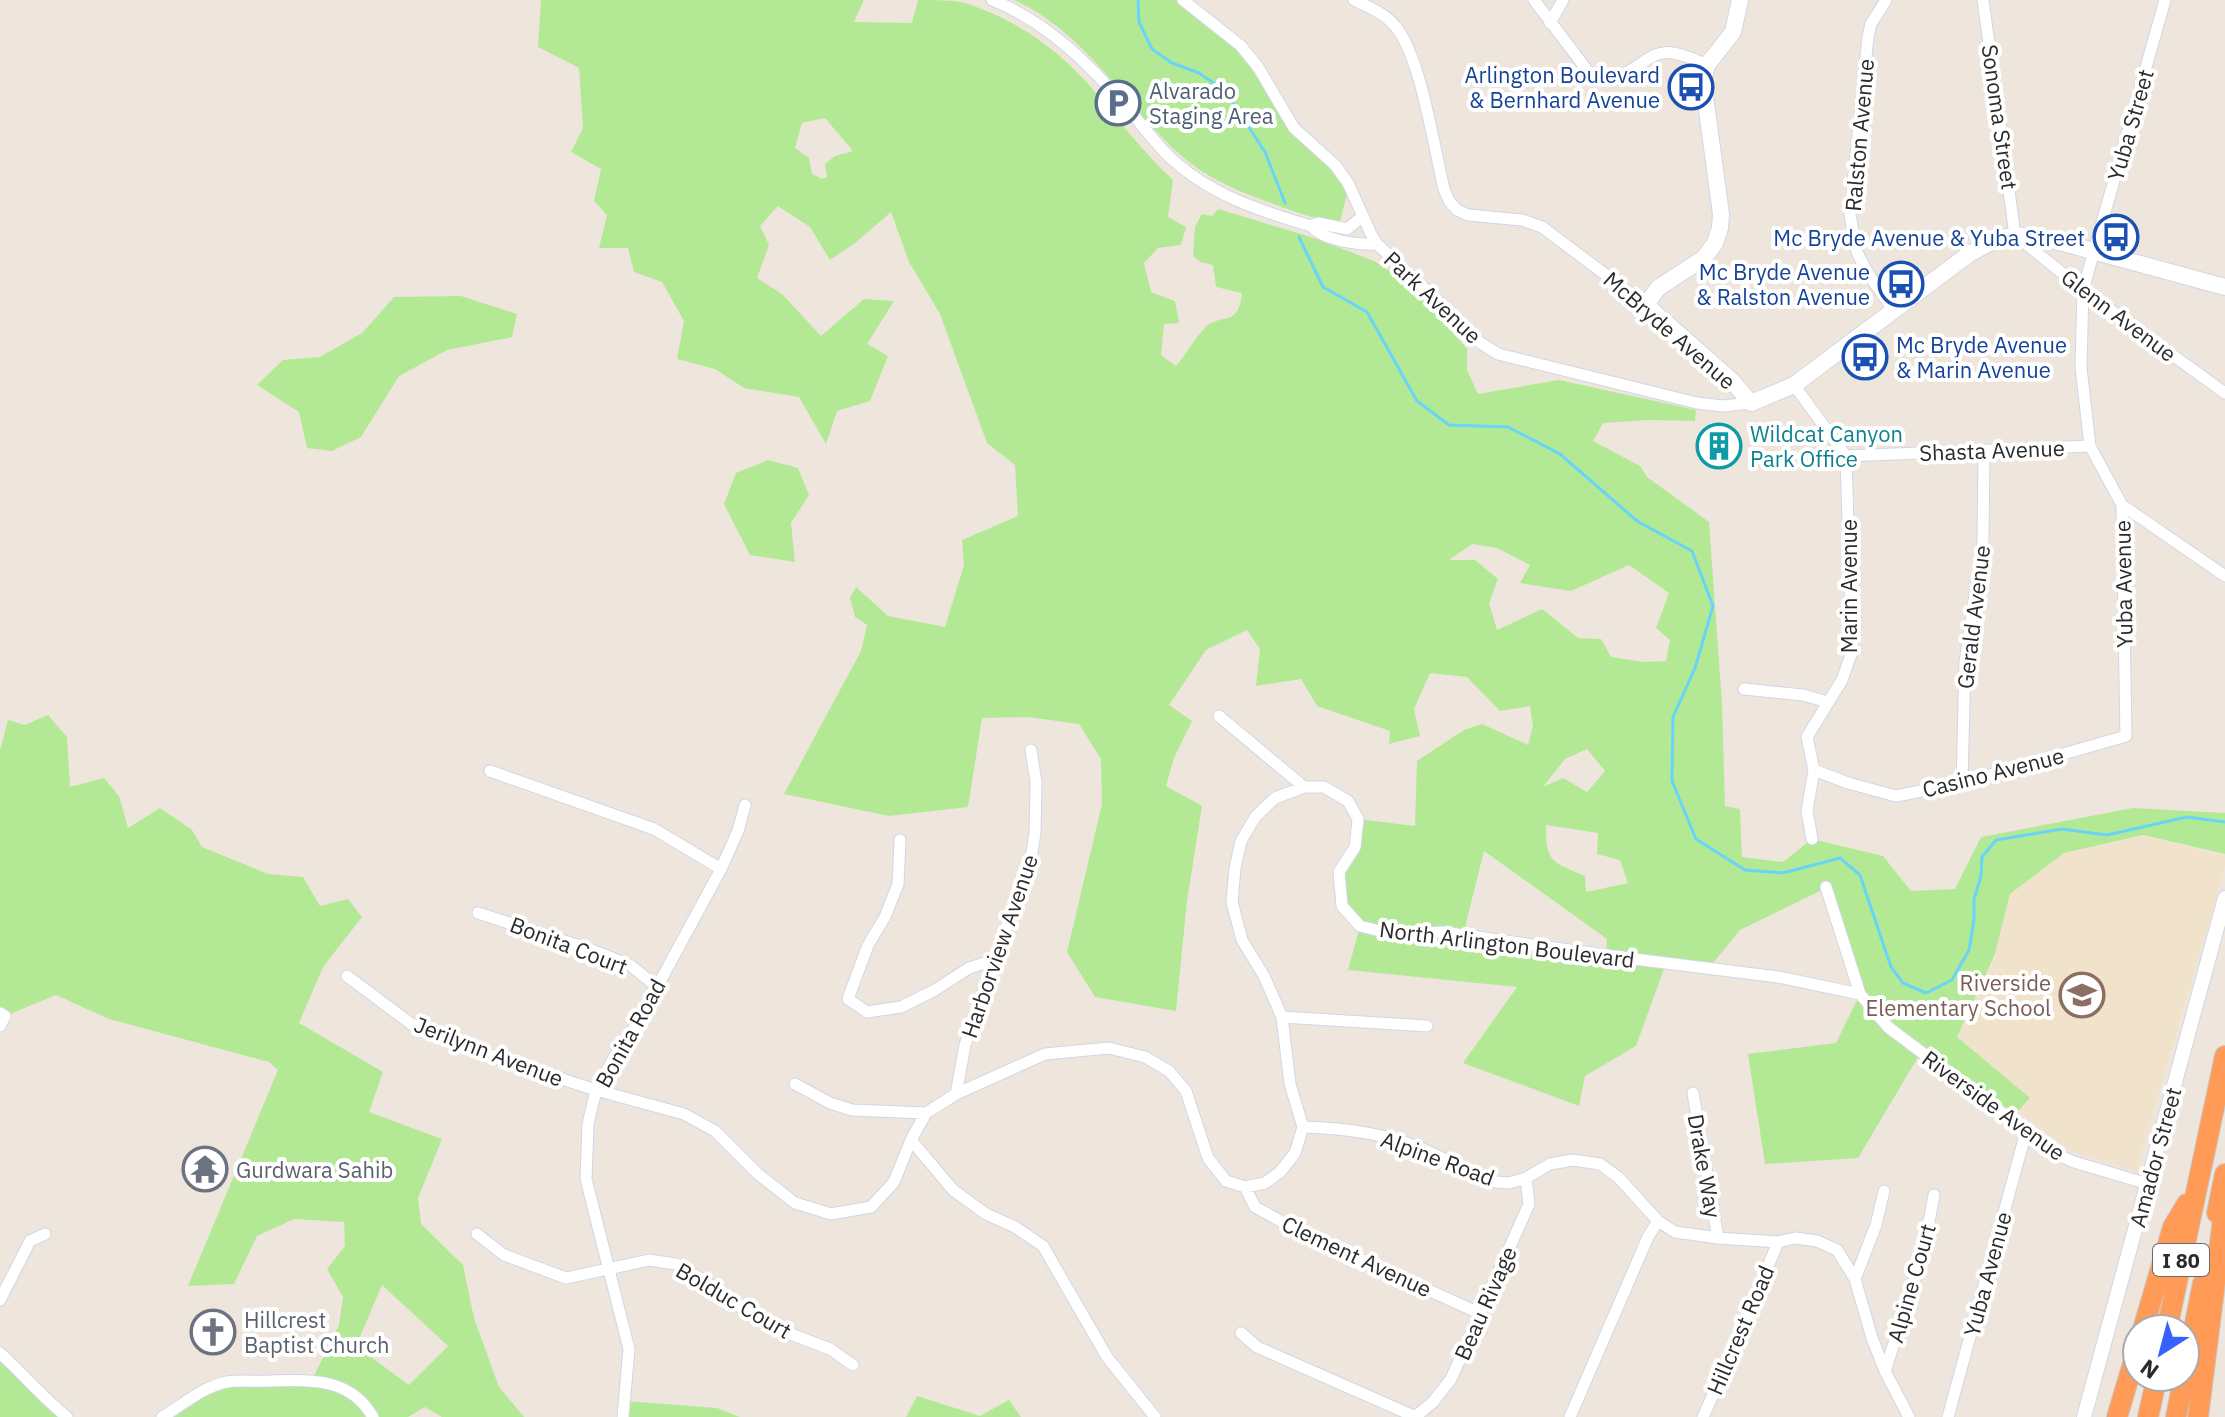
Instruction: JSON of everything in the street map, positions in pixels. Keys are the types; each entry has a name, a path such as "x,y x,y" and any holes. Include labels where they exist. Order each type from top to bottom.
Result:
{"highway":[{"name":"I 80","path":"2170,1313 2225,1056"},
{"name":"I 80","path":"2197,1313 2225,1174"},
{"path":"2148,1313 2173,1227 2195,1191"},
{"path":"2198,1417 2225,1203"},
{"path":"2117,1417 2124,1393"},
{"path":"2148,1417 2153,1393"},
{"name":"I 80","path":"2176,1417 2181,1393"}],"main road":[{"path":"1646,305 1658,288 1704,258 1715,243 1720,228 1721,214 1703,81 1707,65 1733,32 1740,0"},
{"name":"McBryde Avenue","path":"1646,305 1732,381 1751,403 1794,385 1969,254 1993,241 2015,235 2095,250 2225,287"}],"street":[{"path":"992,0 1038,24 1069,47 1172,159 1224,196 1311,226 1318,223 1346,235 1353,244 1377,244"},
{"name":"Park Avenue","path":"1183,0 1241,46 1258,67 1294,128 1335,165 1348,183 1377,244 1471,337 1498,354 1701,403 1723,406 1751,403"},
{"name":"McBryde Avenue","path":"1354,0 1389,19 1409,51 1444,189 1457,210 1468,215 1522,220 1542,227 1646,305"},
{"path":"1534,0 1590,74 1613,80 1633,71 1648,57 1668,51 1707,65"},
{"path":"1550,23 1563,0"},
{"name":"Ralston Avenue","path":"1886,0 1871,24 1868,37 1850,215 1857,252 1894,311"},
{"name":"Sonoma Street","path":"1983,0 2015,235"},
{"name":"Yuba Street","path":"2095,250 2165,0"},
{"path":"1346,235 1363,216"},
{"name":"Glenn Avenue","path":"2015,235 2083,290 2225,393"},
{"name":"Yuba Avenue","path":"2095,250 2083,290 2081,367 2090,446 2122,505 2126,736"},
{"path":"1794,385 1846,456"},
{"name":"Shasta Avenue","path":"1846,456 2090,446"},
{"name":"Gerald Avenue","path":"1962,783 1965,662 1983,541 1984,451"},
{"name":"Marin Avenue","path":"1812,839 1807,811 1814,770 1807,737 1842,680 1852,652 1846,456"},
{"path":"2122,505 2225,576"},
{"path":"1744,689 1803,695 1828,702"},
{"path":"1155,1417 1107,1357 1043,1246 1015,1227 986,1214 953,1190 911,1140 926,1113 956,1094 1045,1054 1109,1048 1145,1057 1169,1071 1186,1091 1208,1158 1226,1181 1245,1187 1265,1183 1280,1172 1295,1153 1303,1127 1290,1084 1282,1017 1264,976 1242,940 1232,902 1241,841 1256,816 1275,798 1304,787 1219,716"},
{"name":"Casino Avenue","path":"1814,770 1896,796 1962,783 2126,736"},
{"name":"Harborview Avenue","path":"956,1094 965,1045 1030,864 1035,833 1036,782 1031,750"},
{"path":"490,771 654,829 721,869"},
{"name":"North Arlington Boulevard","path":"1304,787 1324,787 1348,801 1358,819 1355,847 1339,872 1342,906 1360,926 1396,935 1442,932 1778,977 1860,994"},
{"name":"Bonita Road","path":"623,1417 629,1349 586,1179 588,1124 596,1090 637,1024 721,869 738,831 745,805"},
{"path":"900,840 898,884 885,917 868,945 848,999 867,1012 901,1007 969,968 994,960"},
{"path":"1826,887 1860,994"},
{"name":"Amador Street","path":"2084,1417 2225,898"},
{"name":"Bonita Court","path":"478,913 630,965 656,986"},
{"name":"Jerilynn Avenue","path":"347,976 418,1029 596,1090 684,1114 715,1131 758,1174 795,1203 831,1214 871,1207 894,1182 911,1140"},
{"name":"Riverside Avenue","path":"1860,994 1888,1027 2058,1155 2148,1184"},
{"path":"0,1013 5,1016 0,1026"},
{"path":"1282,1017 1427,1026"},
{"path":"795,1084 830,1103 852,1110 926,1113"},
{"name":"Drake Way","path":"1693,1093 1718,1238"},
{"name":"Alpine Road","path":"1303,1127 1343,1128 1378,1135 1417,1147 1495,1182 1509,1183 1526,1178 1550,1164 1573,1160 1600,1164 1619,1178 1658,1221 1675,1232 1778,1242 1795,1238 1817,1241 1837,1250 1855,1279 1872,1338 1909,1417"},
{"name":"Yuba Avenue","path":"1948,1417 2026,1132"},
{"name":"Beau Rivage","path":"1416,1417 1451,1379 1481,1314 1529,1204 1526,1178"},
{"name":"Clement Avenue","path":"1245,1187 1255,1207 1297,1230 1481,1314"},
{"path":"1855,1279 1876,1225 1884,1191"},
{"name":"Alpine Court","path":"1885,1371 1923,1254 1934,1195"},
{"path":"1570,1417 1648,1237 1658,1221"},
{"path":"0,1300 30,1241 45,1234"},
{"name":"Bolduc Court","path":"477,1234 504,1255 566,1278 649,1260 676,1264 751,1315 830,1349 853,1365"},
{"name":"Hillcrest Road","path":"1703,1417 1778,1242"},
{"path":"1241,1333 1257,1347 1416,1417"},
{"path":"0,1353 67,1417"},
{"path":"162,1417 201,1392 227,1382 312,1380 339,1386 366,1405 373,1417"}],"shaded area":[{"name":"Riverside Elementary School","path":"2144,836 2225,856 2225,867 2136,1171 2071,1151 2019,1112 2030,1099 1958,1037 1996,954 2010,894 2064,853"}],"green space":[{"path":"541,0 864,0 854,22 912,23 918,0 940,0 961,2 1000,17 1035,37 1068,63 1173,180 1168,217 1186,227 1181,245 1158,248 1144,263 1151,292 1175,301 1179,323 1164,324 1161,355 1176,366 1204,329 1232,316 1240,304 1242,293 1216,287 1213,265 1193,256 1195,227 1202,214 1212,216 1218,209 1311,237 1374,261 1393,273 1426,302 1467,349 1467,370 1478,394 1559,380 1696,410 1695,421 1603,423 1593,441 1640,466 1647,477 1709,522 1722,703 1725,806 1740,809 1742,857 1783,862 1812,839 1883,856 1911,891 1955,889 1981,837 2133,808 2225,813 2225,854 2143,835 2064,853 2010,894 1995,954 1957,1037 2030,1098 2010,1120 1921,1052 1858,1158 1765,1164 1748,1054 1836,1043 1860,994 1826,888 1740,930 1709,968 1664,969 1636,1046 1585,1076 1579,1106 1463,1063 1517,987 1348,970 1360,926 1342,906 1339,872 1355,847 1358,819 1415,826 1417,761 1464,730 1482,724 1528,745 1533,726 1530,706 1500,711 1467,677 1430,673 1414,709 1420,736 1389,744 1390,731 1317,706 1301,679 1256,686 1260,649 1247,630 1206,650 1169,705 1192,721 1174,758 1166,786 1202,806 1187,901 1176,1011 1095,997 1067,952 1102,804 1101,759 1079,724 1028,717 982,718 968,807 889,816 784,794 861,651 867,625 855,617 850,598 856,587 888,616 945,627 964,565 962,540 1018,516 1015,465 987,443 940,314 909,262 891,212 830,260 810,227 778,206 760,226 769,245 757,278 782,294 821,336 864,299 894,301 867,344 888,356 870,401 837,411 826,444 799,397 744,388 715,369 677,359 684,321 662,282 634,272 628,248 599,248 607,215 594,201 601,169 571,152 583,128 579,68 538,47","holes":["825,118 853,151 835,156 825,164 827,177 822,179 812,174 809,158 795,148 802,123","1472,544 1497,548 1530,565 1520,583 1571,591 1629,565 1669,593 1656,628 1670,640 1666,661 1644,662 1611,657 1601,639 1578,638 1542,609 1497,630 1489,603 1498,579 1475,560 1449,560","1587,749 1605,771 1587,792 1563,778 1543,787 1565,759","1546,825 1598,833 1597,854 1620,860 1628,883 1586,892 1585,876 1558,864 1547,847","1484,851 1607,939 1606,955 1463,935"]},
{"path":"1014,0 1189,0 1243,42 1298,125 1350,181 1340,222 1315,218 1276,205 1226,185 1198,169 1157,132 1074,41 1035,11"},
{"path":"461,296 517,314 512,337 447,350 399,376 361,437 332,451 307,448 299,412 257,385 283,360 320,357 362,333 394,297"},
{"path":"768,460 798,468 809,495 791,523 795,562 750,555 724,504 736,473"},
{"path":"48,715 67,737 70,787 104,778 119,796 128,828 160,808 192,830 202,847 268,874 303,877 320,906 348,899 362,917 323,967 299,1023 383,1072 369,1112 442,1139 418,1198 421,1224 463,1265 474,1318 499,1387 524,1417 442,1417 425,1407 408,1417 162,1417 227,1382 312,1380 339,1325 343,1297 327,1269 345,1246 344,1222 294,1219 257,1236 234,1284 188,1286 278,1070 269,1062 109,1019 56,995 5,1016 0,1013 0,751 8,720 25,725","holes":["382,1285 448,1346 409,1385 356,1346"]},
{"path":"0,1354 67,1417 0,1417"},
{"path":"917,1396 980,1416 1009,1400 1021,1417 906,1417"},
{"path":"625,1401 717,1408 740,1417 623,1417"}],"waterway":[{"path":"1138,0 1139,22 1152,49 1172,63 1199,73 1225,91 1265,152 1285,203"},
{"path":"1299,237 1323,287 1367,312 1417,401 1449,425 1508,427 1560,454 1637,521 1692,551 1713,606 1695,668 1673,717 1672,781 1696,839 1745,870 1783,873 1840,858 1860,875 1891,967 1903,983 1926,993 1952,980 1969,950 1982,857 1996,840 2062,829 2107,835 2187,817 2225,822"}],"place":[{"name":"Arlington Boulevard & Bernhard Avenue","path":"1691,87"},
{"name":"Alvarado Staging Area","path":"1118,103"},
{"name":"Mc Bryde Avenue & Yuba Street","path":"2116,237"},
{"name":"Mc Bryde Avenue & Ralston Avenue","path":"1901,284"},
{"name":"Mc Bryde Avenue & Marin Avenue","path":"1865,357"},
{"name":"Wildcat Canyon Park Office","path":"1719,446"},
{"name":"Riverside Elementary School","path":"2082,995"},
{"name":"Gurdwara Sahib","path":"205,1169"},
{"name":"Hillcrest Baptist Church","path":"213,1332"}]}
